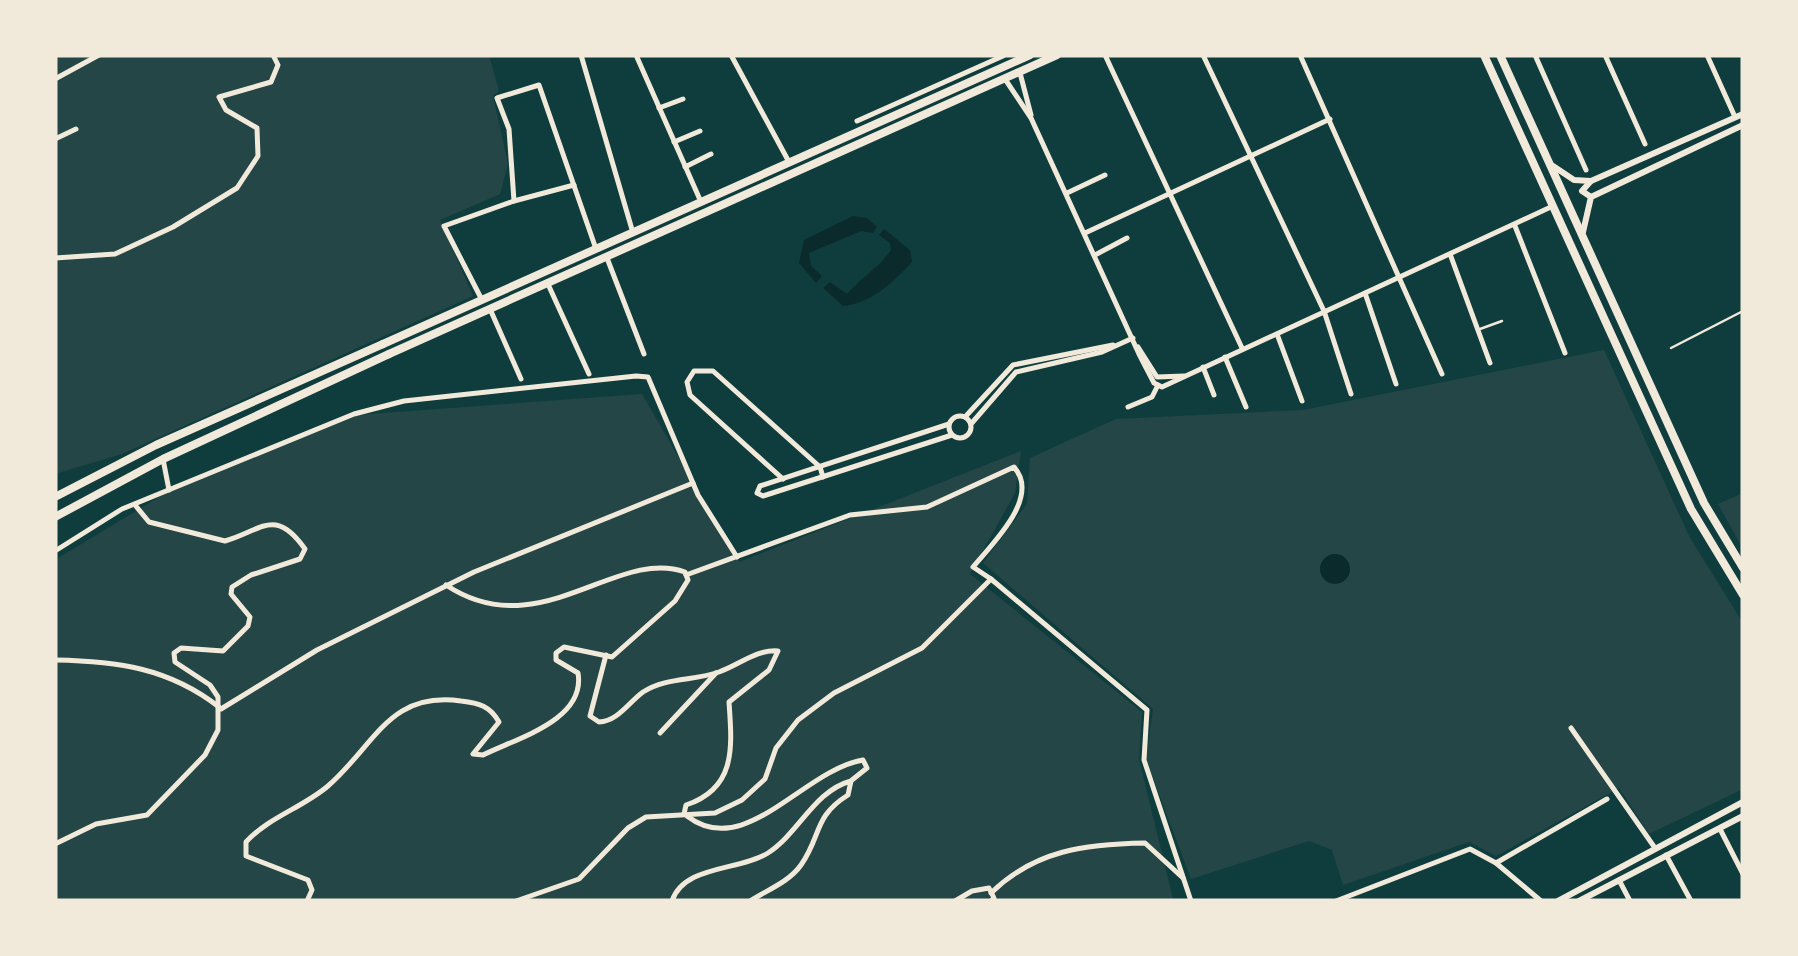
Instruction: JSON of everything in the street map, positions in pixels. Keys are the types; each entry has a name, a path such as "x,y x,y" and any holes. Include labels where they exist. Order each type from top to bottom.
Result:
{"main road":[{"path":"1003,55 1004,66"},
{"path":"55,494 790,165 1004,66 1013,58 1030,55"},
{"path":"55,518 163,459 389,354 1057,55"},
{"path":"1484,55 1691,509 1743,596"},
{"path":"1492,71 1494,58 1502,60 1704,503 1743,568"},
{"path":"1591,197 1582,191 1591,181 1739,116"},
{"path":"1584,243 1582,222 1591,197 1743,125"},
{"path":"1548,161 1562,175 1591,181"},
{"path":"89,479 99,491"},
{"path":"1561,900 1743,802"},
{"path":"1579,901 1743,816"}],"street":[{"path":"55,79 99,55"},
{"path":"55,258 115,254 173,227 237,188 258,156 256,128 226,110 219,96 271,82 278,65 273,55"},
{"path":"581,55 634,233"},
{"path":"636,55 701,202"},
{"path":"731,55 790,165"},
{"path":"856,121 1003,55"},
{"path":"1106,55 1242,348"},
{"path":"1203,55 1324,312 1351,394"},
{"path":"1300,55 1403,278 1442,374"},
{"path":"1535,55 1586,170"},
{"path":"1605,55 1645,144"},
{"path":"1707,55 1739,116"},
{"path":"1020,73 1032,118 1158,385"},
{"path":"1005,80 1032,118"},
{"path":"514,201 509,129 496,98 539,85 596,249"},
{"path":"658,108 683,99"},
{"path":"1085,233 1330,119"},
{"path":"55,138 76,129"},
{"path":"674,142 700,131"},
{"path":"685,166 711,154"},
{"path":"1066,194 1105,175"},
{"path":"482,300 444,226 574,185"},
{"path":"1158,385 1173,384 1242,348 1403,278 1553,206"},
{"path":"1514,224 1566,353"},
{"path":"1095,255 1127,238"},
{"path":"1450,254 1490,364"},
{"path":"607,258 644,354"},
{"path":"547,282 589,374"},
{"path":"1365,293 1396,384"},
{"path":"490,308 521,379"},
{"path":"1276,334 1302,401"},
{"path":"1116,345 1013,365 965,417 954,417 948,424 758,488 758,495 952,435 966,437 971,424 1016,372 1116,345 1134,338"},
{"path":"1137,346 1157,377 1163,380 1187,376"},
{"path":"1225,357 1246,407"},
{"path":"1203,367 1214,395"},
{"path":"783,479 690,394 687,382 694,371 713,371 820,466 823,476"},
{"path":"55,551 134,505 336,421 404,401 636,376 648,377 658,394 693,482 737,557"},
{"path":"1128,407 1152,397 1158,385"},
{"path":"965,417 971,424"},
{"path":"948,424 952,435"},
{"path":"163,459 169,490"},
{"path":"686,575 850,514 927,506 1014,468 1022,476 1024,491 1004,529 973,566 1148,710 1144,760 1191,901"},
{"path":"221,709 289,665 446,585 529,547 693,482"},
{"path":"55,844 96,824 138,819 153,811 205,756 218,730 221,709 210,685 180,666 174,653 181,648 223,651 248,626 250,617 231,594 232,587 251,575 300,559 304,549 278,525 263,522 225,541 148,522 134,505"},
{"path":"446,585 484,601 519,606 658,568 676,569 686,575"},
{"path":"307,901 312,890 308,880 246,856 246,842 324,789 397,712 417,701 440,698 482,704 499,722 473,754 483,755 570,708 580,685 578,672 556,660 556,652 564,647 612,657 687,586 686,575"},
{"path":"516,901 580,879 628,828 646,817 716,813 742,800 765,779 776,748 798,720 834,693 922,648 991,579"},
{"path":"606,655 590,716 599,722 608,722 644,692 664,682 716,673 766,650 778,651 768,670 729,702 735,729 724,770 716,789 686,805 684,814"},
{"path":"55,660 147,668 198,691 221,709"},
{"path":"660,732 716,673"},
{"path":"1570,728 1655,848"},
{"path":"672,901 678,888 692,878 768,853 826,793 867,768 864,760 841,764 814,778 745,827 718,828 696,823 684,814"},
{"path":"750,901 801,865 826,809 848,795 851,781"},
{"path":"1496,863 1607,799"},
{"path":"1720,829 1743,874"},
{"path":"992,893 1039,857 1094,844 1146,842 1185,880"},
{"path":"1336,901 1470,849 1496,863 1541,901"},
{"path":"1666,855 1691,901"},
{"path":"1619,880 1630,901"},
{"path":"955,901 972,891 989,888 991,901"}],"lane":[{"path":"1671,348 1743,312"},
{"path":"1478,329 1502,321"}],"shaded area":[{"path":"55,55 489,55 499,91 493,96 508,164 500,194 440,220 473,296 122,454 55,474"},
{"path":"853,216 867,218 877,227 873,233 861,231 809,253 811,266 822,276 816,283 799,263 804,240"},
{"path":"884,229 910,250 912,262 872,296 843,306 823,288 830,282 847,294 880,263 891,250 890,243 879,235"},
{"path":"1604,350 1689,536 1743,623 1743,789 1649,834 1619,788 1496,856 1469,842 1343,885 1332,850 1309,841 1191,879 1146,759 1153,709 983,563 1027,504 1030,458 1116,419 1303,410"},
{"path":"642,394 739,562 1021,451 1015,493 970,574 1142,712 1139,759 1173,899 55,901 55,560 174,488 342,416"},
{"path":"1743,493 1743,549 1718,504"},
{"path":"1335,554 1346,558 1350,569 1346,580 1335,584 1324,580 1320,569 1324,558"}]}
